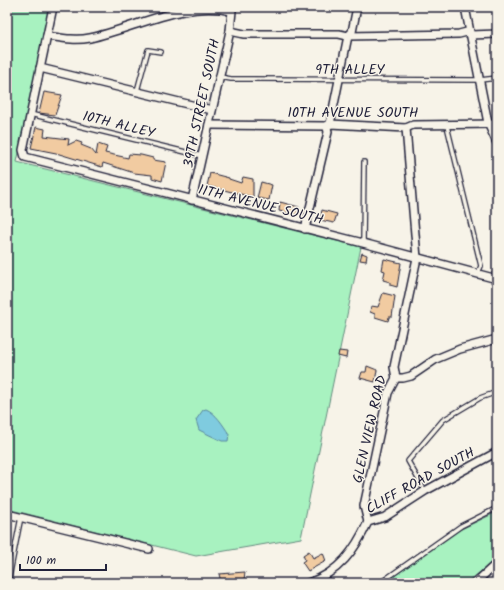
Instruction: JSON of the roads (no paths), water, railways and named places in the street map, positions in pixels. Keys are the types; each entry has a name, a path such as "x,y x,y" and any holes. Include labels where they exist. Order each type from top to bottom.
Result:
{"street":[{"path":"30,114 53,7"},
{"path":"305,229 328,132 327,127 330,124 348,36 352,32 357,7"},
{"path":"465,7 488,123 497,143"},
{"name":"39TH STREET SOUTH","path":"47,36 70,40 90,38 168,13 206,8 220,8 232,11 230,31 192,200"},
{"path":"230,31 244,34 339,34 348,36 459,34 467,32 471,35 497,34"},
{"path":"40,68 212,110"},
{"name":"11TH AVENUE SOUTH","path":"30,114 23,150 25,157 363,243 497,279"},
{"name":"10TH AVENUE SOUTH","path":"209,125 326,126 330,124 406,128 413,125 447,126 480,125 488,123 497,124"},
{"name":"GLEN VIEW ROAD","path":"368,522 364,506 388,393 396,378 394,367 417,258 406,128"},
{"path":"396,378 411,376 436,360 460,349 497,338"},
{"name":"CLIFF ROAD SOUTH","path":"308,583 321,579 336,569 350,555 368,522 385,517 425,491 497,452"},
{"path":"7,514 149,549"},
{"path":"475,583 497,563"}],"lane":[{"path":"137,91 148,50 161,52"},
{"name":"9TH ALLEY","path":"220,77 231,80 480,80 497,78"},
{"name":"10TH ALLEY","path":"30,114 202,156"},
{"path":"447,126 481,266 478,274"},
{"path":"363,243 364,162"},
{"path":"425,491 408,461 443,420 480,398 497,392"},
{"path":"380,583 461,526 497,508"},
{"path":"8,583 21,517"}],"water":[{"path":"206,409 216,416 229,434 228,441 222,441 199,430 196,420 203,410"}]}
